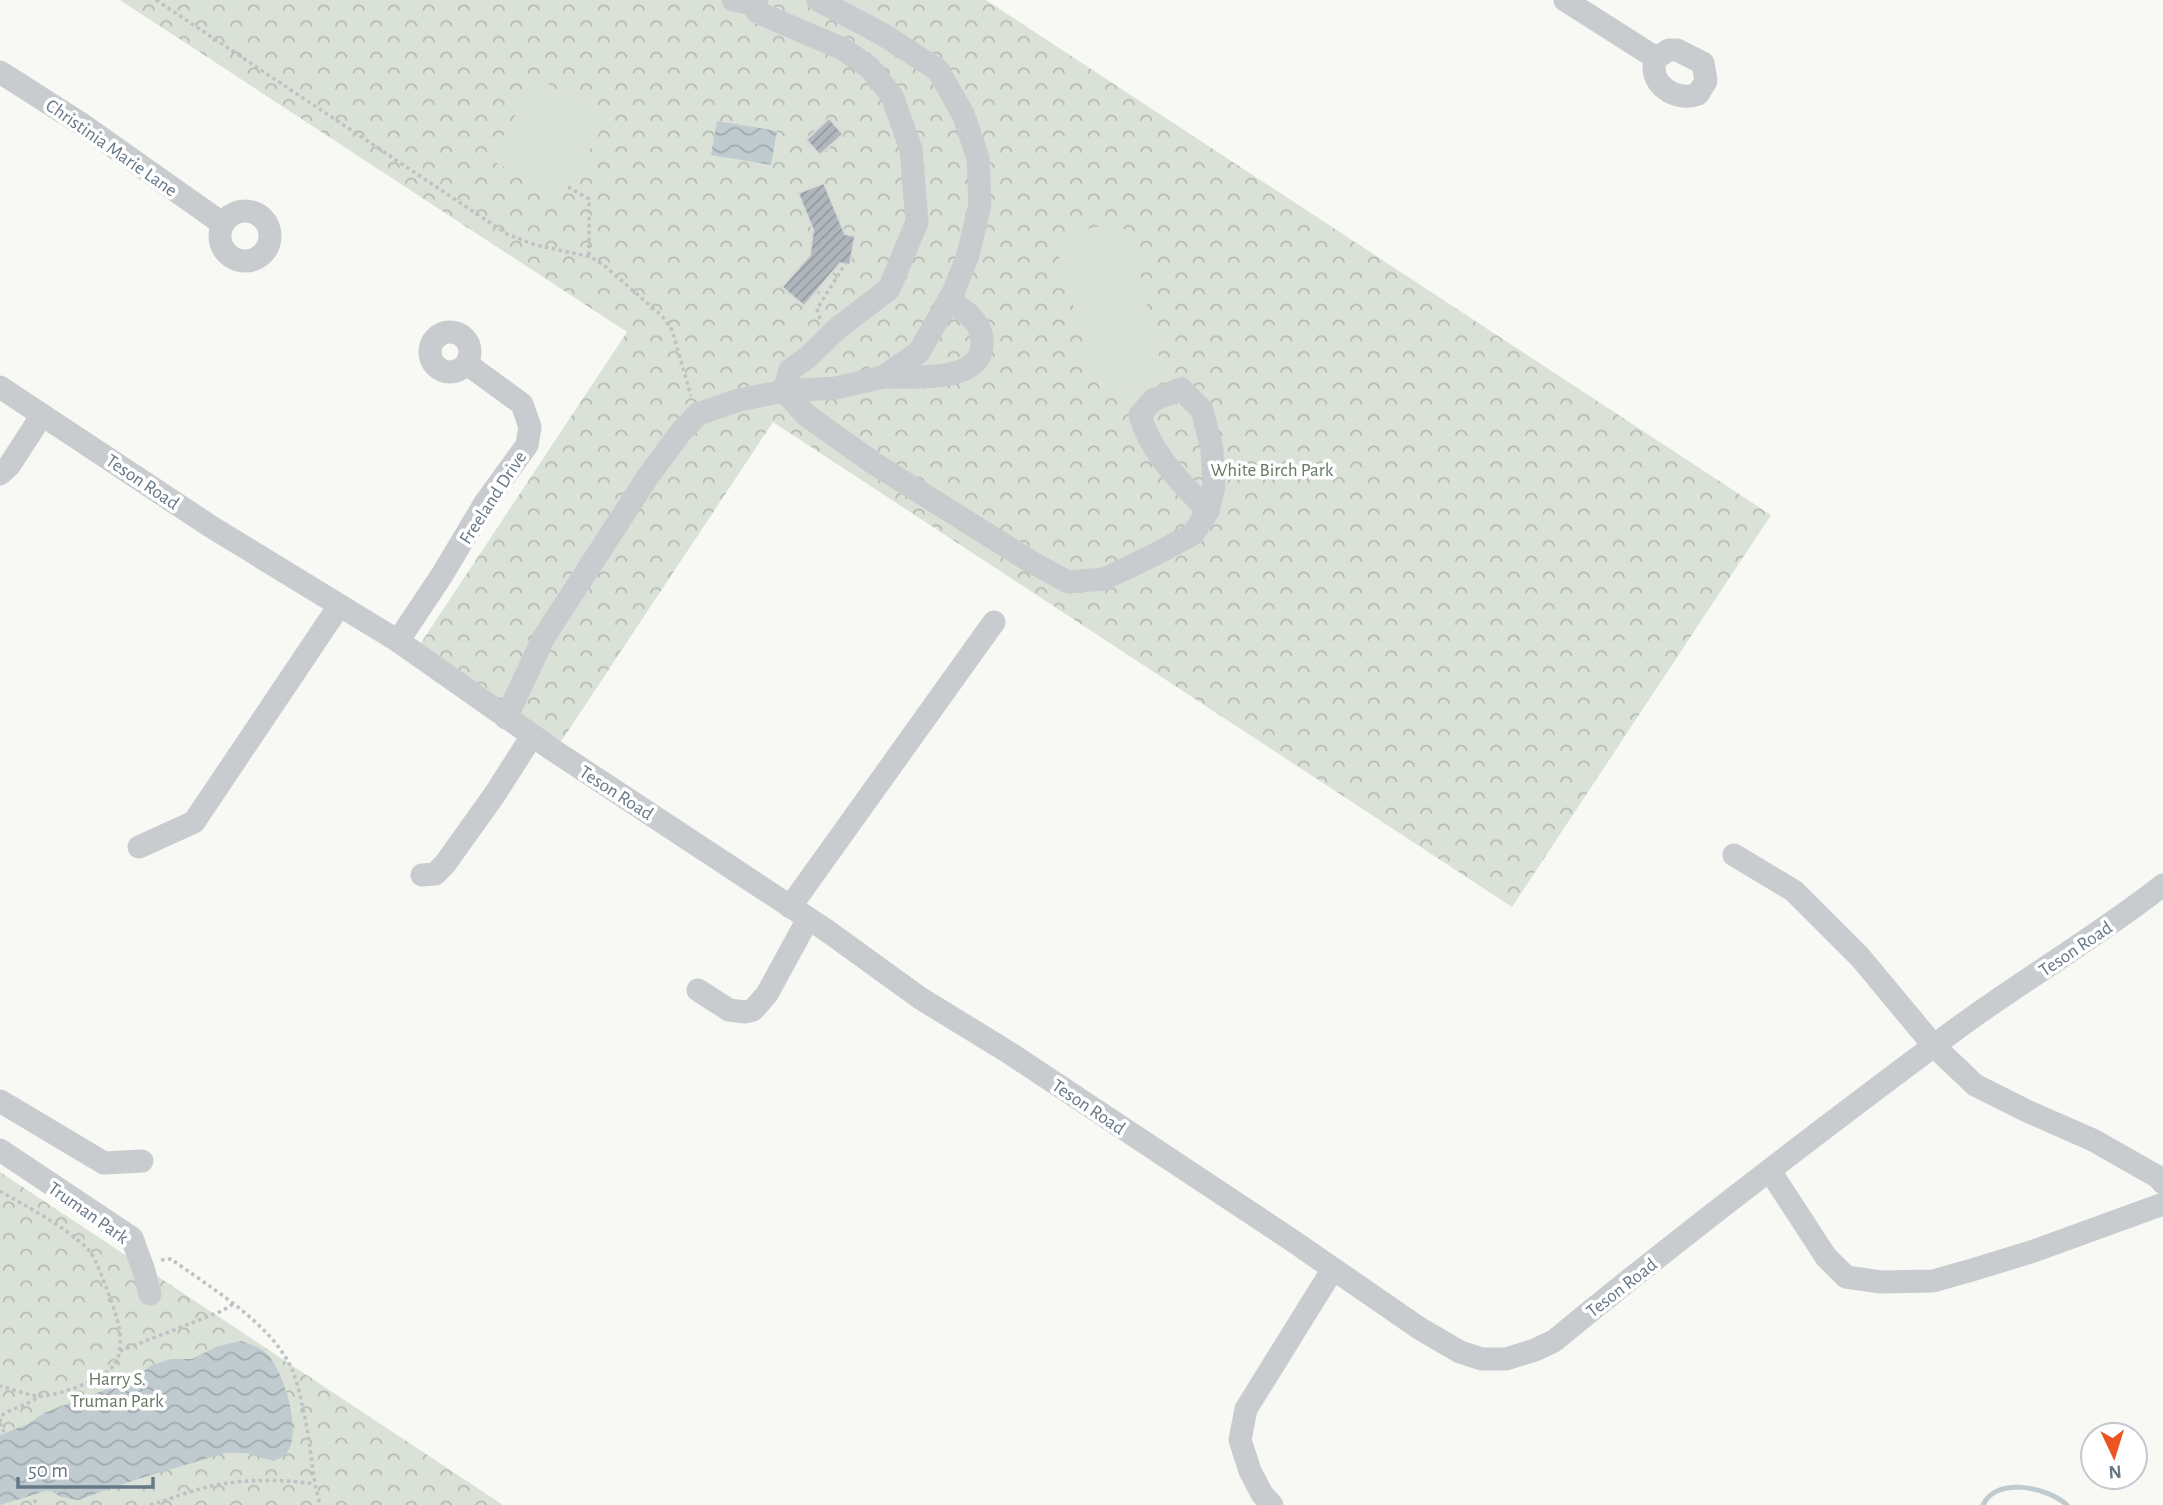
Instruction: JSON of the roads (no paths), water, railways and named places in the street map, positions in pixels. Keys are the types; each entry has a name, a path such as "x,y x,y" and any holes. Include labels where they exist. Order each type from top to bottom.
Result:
{"street":[{"path":"818,0 882,34 938,70 963,114 978,158 980,204 968,255 949,300 919,352 883,377"},
{"path":"1565,0 1656,58"},
{"path":"748,1 757,12 843,49 870,68 892,96 911,149 917,222 890,289 838,328 790,370 784,391"},
{"name":"Christinia Marie Lane","path":"0,72 80,123 223,224"},
{"path":"506,718 544,637 647,478 680,433 698,414 739,400 784,391 836,388 883,377 948,374 967,370 977,362 982,349 983,332 969,314 949,300"},
{"name":"Freeland Drive","path":"398,641 485,503 527,445 530,427 522,404 467,364"},
{"name":"Teson Road","path":"0,387 210,526 398,641 531,736 799,913 920,998 1030,1067 1419,1328 1460,1352 1482,1359 1506,1359 1554,1341 1934,1046 2099,933 2163,885"},
{"path":"784,391 806,415 874,464 1033,564 1068,582 1104,579 1154,555 1193,534 1208,511 1214,486 1212,449 1202,410 1181,388 1153,400 1140,415 1146,436 1168,468 1208,511"},
{"path":"0,474 9,466 42,415"},
{"path":"139,847 194,822 339,606"},
{"path":"698,990 729,1010 744,1012 753,1010 767,994 799,913 994,622"},
{"path":"422,875 435,874 444,864 495,794 531,736"},
{"path":"1734,855 1794,891 1860,957 1934,1046 1975,1085 2093,1140 2158,1177 2163,1183"},
{"path":"0,1101 104,1163 142,1161"},
{"name":"Truman Park","path":"0,1150 132,1238 149,1294"},
{"path":"1770,1171 1826,1257 1846,1277 1881,1282 1933,1281 2031,1252 2163,1204"},
{"path":"1272,1505 1262,1494 1250,1471 1240,1440 1247,1409 1333,1269"}],"water":[{"path":"717,121 777,131 771,165 711,155"},
{"path":"241,1341 266,1353 285,1388 290,1404 293,1435 284,1456 274,1461 246,1453 225,1453 78,1500 61,1497 49,1490 0,1505 0,1435 28,1424 44,1413 133,1379 152,1365 171,1359 192,1359 218,1346"}],"waterway":[{"path":"1983,1505 1999,1490 2022,1487 2047,1493 2067,1505"}],"park label":[{"name":"White Birch Park","path":"1272,469"},
{"name":"Harry S. Truman Park","path":"117,1389"}]}
